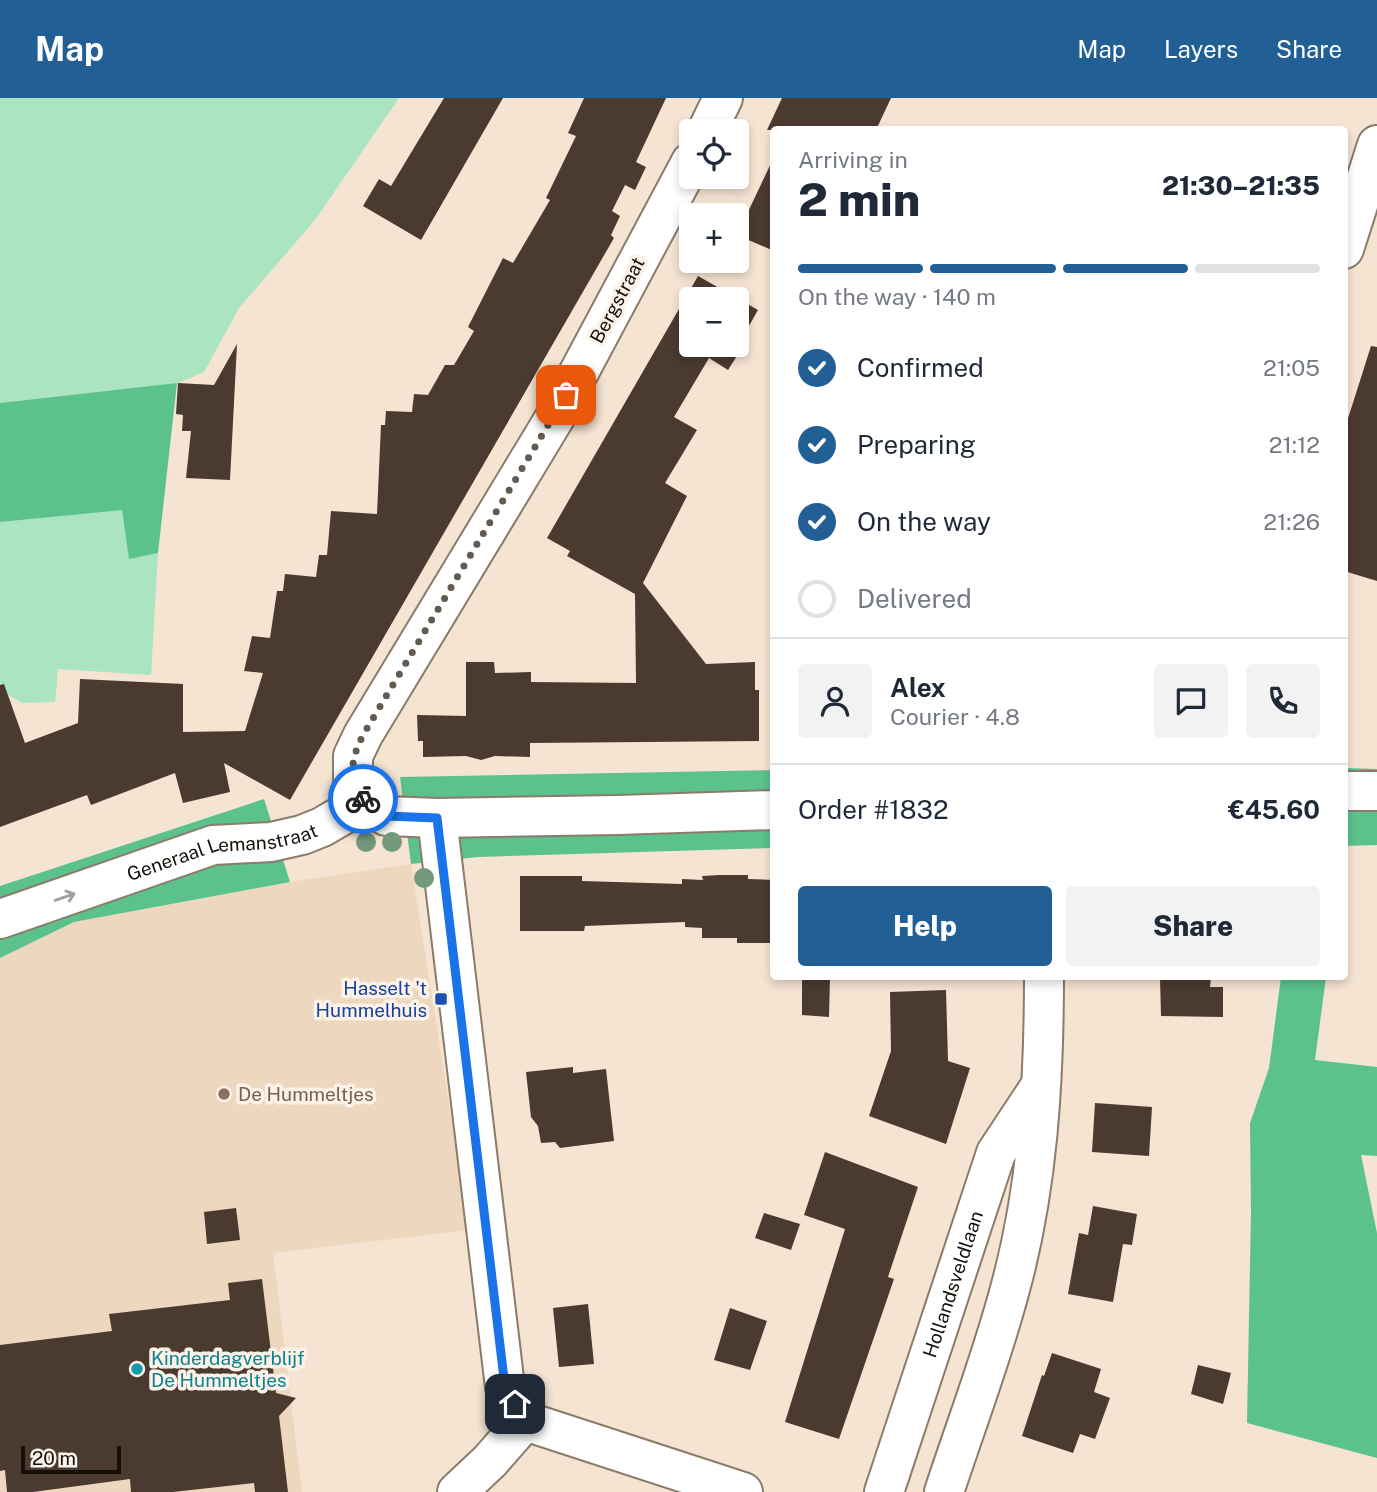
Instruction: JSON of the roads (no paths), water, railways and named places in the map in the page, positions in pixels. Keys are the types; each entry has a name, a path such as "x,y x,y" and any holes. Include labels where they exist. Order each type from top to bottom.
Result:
{"street":[{"path":"713,119 723,98"},
{"path":"1348,236 1377,145"},
{"name":"Bergstraat","path":"365,802 353,779 353,756 363,735 554,419 679,185"},
{"path":"1348,791 1377,791"},
{"path":"365,802 386,816 437,818 770,810"},
{"name":"Generaal Lemanstraat","path":"0,919 213,845 271,842 302,835 322,827 365,802"},
{"path":"437,818 505,1387 525,1421 743,1492"},
{"name":"Hollandsveldlaan","path":"944,1492 1010,1288 1035,1168 1044,1038 1044,980"},
{"name":"Hollandsveldlaan","path":"884,1492 996,1153 1041,1085"},
{"path":"457,1492 490,1461 525,1421"}],"place":[{"name":"Hasselt 't Hummelhuis","path":"441,999"},
{"name":"De Hummeltjes","path":"224,1094"},
{"name":"Kinderdagverblijf De Hummeltjes","path":"137,1369"}]}
